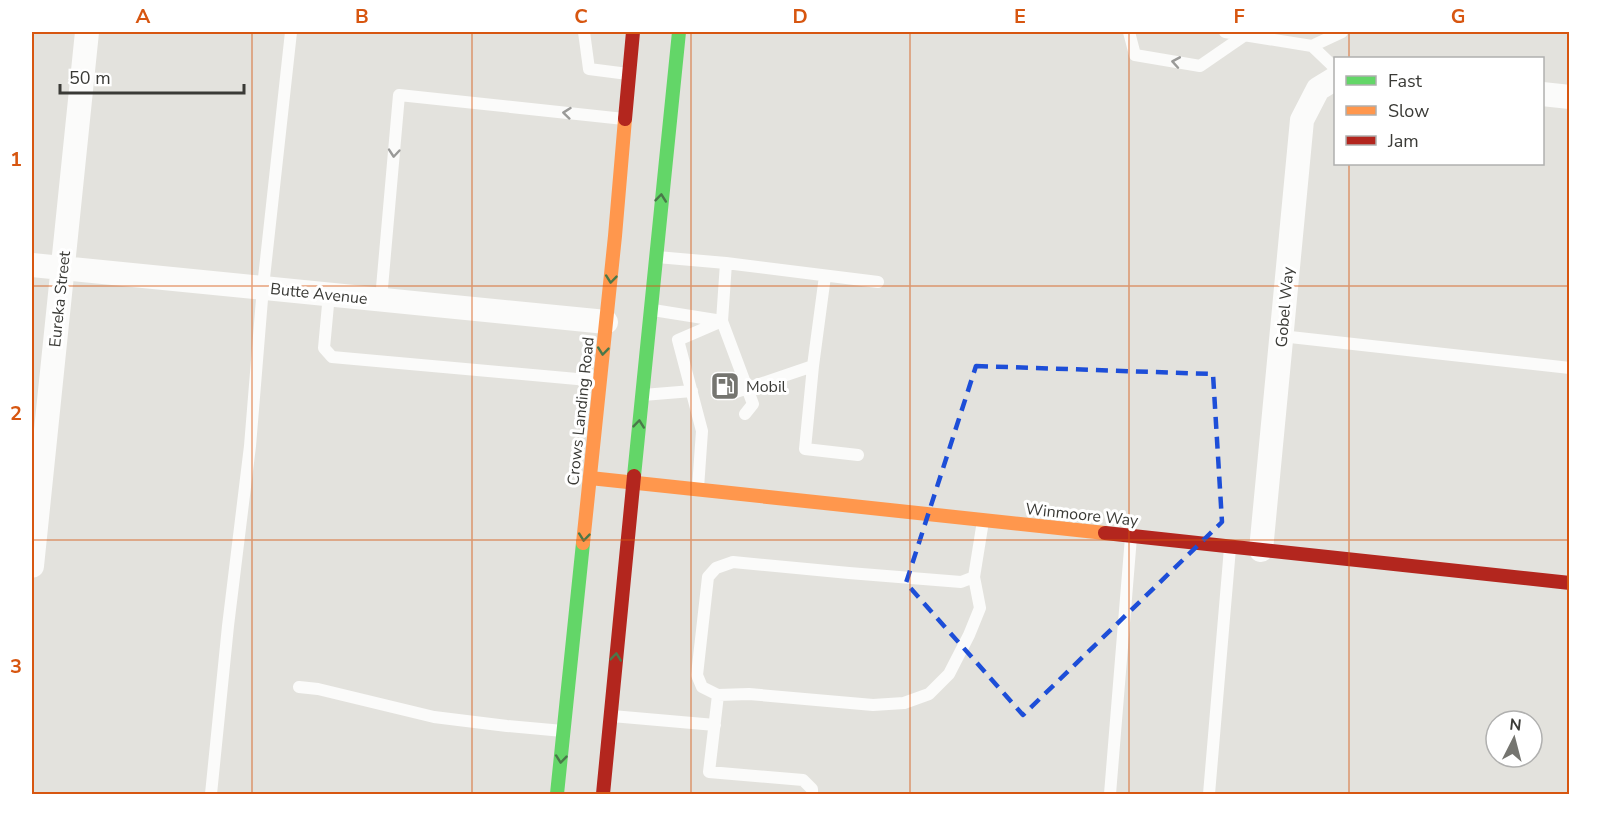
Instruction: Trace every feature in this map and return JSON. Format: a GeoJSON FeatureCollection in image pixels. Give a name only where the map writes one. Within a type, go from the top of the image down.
{"type":"FeatureCollection","features":[{"type":"Feature","properties":{"kind":"main road","name":"Crows Landing Road"},"geometry":{"type":"LineString","coordinates":[[557,795],[606,322],[633,32]]}},
{"type":"Feature","properties":{"kind":"main road"},"geometry":{"type":"LineString","coordinates":[[603,795],[679,32]]}},
{"type":"Feature","properties":{"kind":"main road"},"geometry":{"type":"LineString","coordinates":[[659,51],[675,67]]}},
{"type":"Feature","properties":{"kind":"main road","name":"Winmoore Way"},"geometry":{"type":"LineString","coordinates":[[590,478],[1569,583]]}},
{"type":"Feature","properties":{"kind":"street","name":"Eureka Street"},"geometry":{"type":"LineString","coordinates":[[32,566],[87,32]]}},
{"type":"Feature","properties":{"kind":"street","name":"Gobel Way"},"geometry":{"type":"LineString","coordinates":[[1261,550],[1302,120],[1318,89],[1334,79]]}},
{"type":"Feature","properties":{"kind":"street"},"geometry":{"type":"LineString","coordinates":[[1544,94],[1569,97]]}},
{"type":"Feature","properties":{"kind":"street","name":"Butte Avenue"},"geometry":{"type":"LineString","coordinates":[[32,265],[606,322]]}},
{"type":"Feature","properties":{"kind":"lane"},"geometry":{"type":"LineString","coordinates":[[211,795],[228,626],[250,446],[263,287],[291,32]]}},
{"type":"Feature","properties":{"kind":"lane"},"geometry":{"type":"LineString","coordinates":[[584,32],[589,69],[630,74]]}},
{"type":"Feature","properties":{"kind":"lane"},"geometry":{"type":"LineString","coordinates":[[1129,32],[1135,55],[1200,66],[1245,35]]}},
{"type":"Feature","properties":{"kind":"lane"},"geometry":{"type":"LineString","coordinates":[[1225,32],[1312,46],[1342,32]]}},
{"type":"Feature","properties":{"kind":"lane"},"geometry":{"type":"LineString","coordinates":[[1312,46],[1334,68]]}},
{"type":"Feature","properties":{"kind":"lane"},"geometry":{"type":"LineString","coordinates":[[381,299],[399,95],[626,119]]}},
{"type":"Feature","properties":{"kind":"lane"},"geometry":{"type":"LineString","coordinates":[[656,256],[878,282]]}},
{"type":"Feature","properties":{"kind":"lane"},"geometry":{"type":"LineString","coordinates":[[726,263],[722,321],[732,362],[742,390],[753,404],[745,414]]}},
{"type":"Feature","properties":{"kind":"lane"},"geometry":{"type":"LineString","coordinates":[[825,276],[805,449],[858,455]]}},
{"type":"Feature","properties":{"kind":"lane"},"geometry":{"type":"LineString","coordinates":[[329,294],[324,348],[332,357],[600,381]]}},
{"type":"Feature","properties":{"kind":"lane"},"geometry":{"type":"LineString","coordinates":[[650,309],[722,321]]}},
{"type":"Feature","properties":{"kind":"lane"},"geometry":{"type":"LineString","coordinates":[[698,490],[707,429],[700,404],[692,391],[691,375],[678,340],[722,321]]}},
{"type":"Feature","properties":{"kind":"lane"},"geometry":{"type":"LineString","coordinates":[[1281,336],[1569,368]]}},
{"type":"Feature","properties":{"kind":"lane"},"geometry":{"type":"LineString","coordinates":[[742,390],[813,366]]}},
{"type":"Feature","properties":{"kind":"lane"},"geometry":{"type":"LineString","coordinates":[[642,395],[692,391]]}},
{"type":"Feature","properties":{"kind":"lane"},"geometry":{"type":"LineString","coordinates":[[974,577],[962,582],[733,562],[716,568],[708,577],[697,675],[702,687],[718,696],[749,694],[873,705],[904,703],[929,694],[949,674],[980,608],[974,577],[983,520]]}},
{"type":"Feature","properties":{"kind":"lane"},"geometry":{"type":"LineString","coordinates":[[1110,795],[1131,536]]}},
{"type":"Feature","properties":{"kind":"lane"},"geometry":{"type":"LineString","coordinates":[[1209,795],[1230,546]]}},
{"type":"Feature","properties":{"kind":"lane"},"geometry":{"type":"LineString","coordinates":[[299,687],[318,689],[434,717],[564,731]]}},
{"type":"Feature","properties":{"kind":"lane"},"geometry":{"type":"LineString","coordinates":[[718,696],[709,772],[802,780],[812,789],[812,795]]}},
{"type":"Feature","properties":{"kind":"lane"},"geometry":{"type":"LineString","coordinates":[[610,716],[715,725]]}},
{"type":"Feature","properties":{"kind":"highlighted area"},"geometry":{"type":"Polygon","coordinates":[[[976,366],[1213,374],[1222,522],[1023,715],[906,583],[976,366]]]}},
{"type":"Feature","properties":{"kind":"traffic: fast"},"geometry":{"type":"LineString","coordinates":[[634,476],[679,32]]}},
{"type":"Feature","properties":{"kind":"traffic: fast"},"geometry":{"type":"LineString","coordinates":[[557,794],[583,543]]}},
{"type":"Feature","properties":{"kind":"traffic: slow"},"geometry":{"type":"LineString","coordinates":[[583,543],[625,119]]}},
{"type":"Feature","properties":{"kind":"traffic: slow"},"geometry":{"type":"LineString","coordinates":[[590,478],[1105,533]]}},
{"type":"Feature","properties":{"kind":"traffic: jam"},"geometry":{"type":"LineString","coordinates":[[625,119],[633,32]]}},
{"type":"Feature","properties":{"kind":"traffic: jam"},"geometry":{"type":"LineString","coordinates":[[603,794],[634,476]]}},
{"type":"Feature","properties":{"kind":"traffic: jam"},"geometry":{"type":"LineString","coordinates":[[1105,533],[1570,583]]}},
{"type":"Feature","properties":{"kind":"place","name":"Mobil"},"geometry":{"type":"Point","coordinates":[725,386]}}]}
